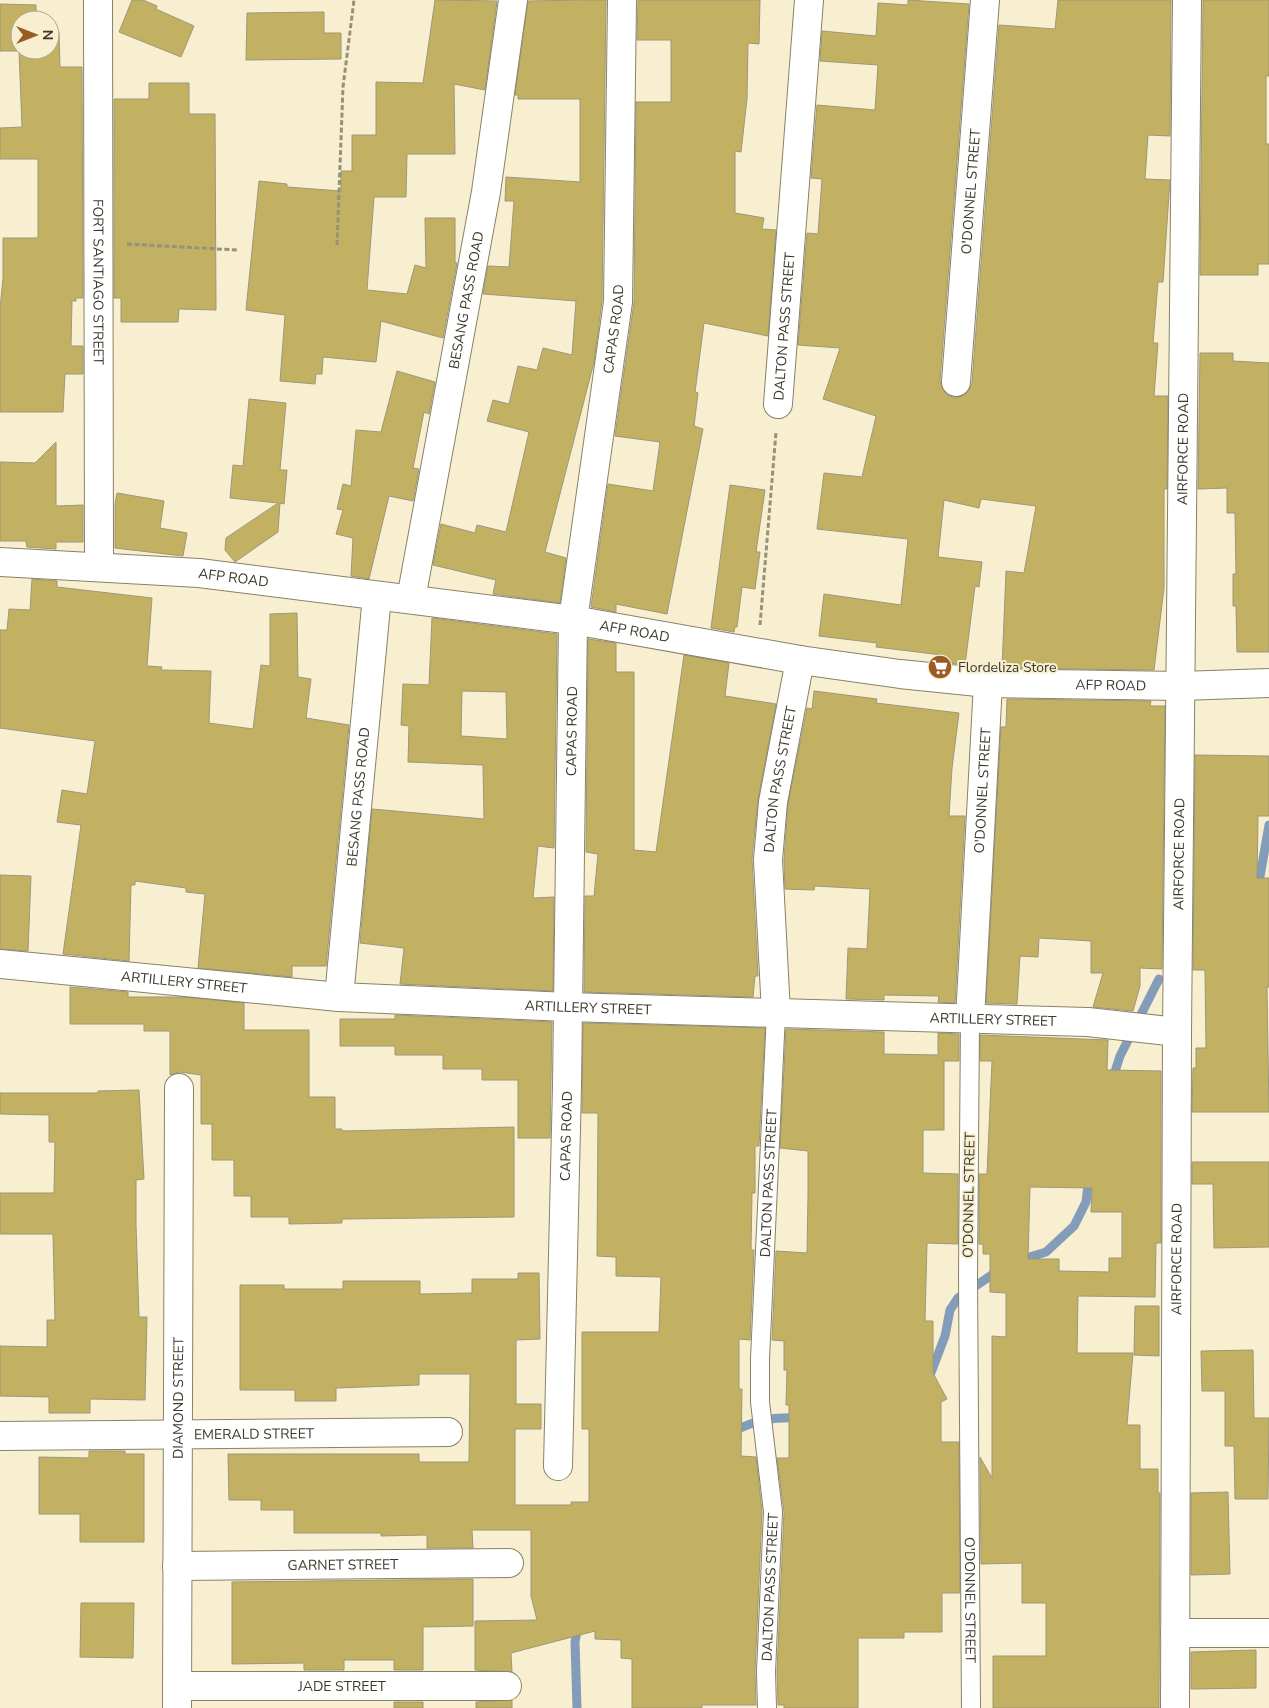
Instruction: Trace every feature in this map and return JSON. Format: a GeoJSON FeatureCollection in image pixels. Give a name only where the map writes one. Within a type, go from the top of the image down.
{"type":"FeatureCollection","features":[{"type":"Feature","properties":{"kind":"street","name":"FORT SANTIAGO STREET"},"geometry":{"type":"LineString","coordinates":[[98,0],[99,566]]}},
{"type":"Feature","properties":{"kind":"street","name":"BESANG PASS ROAD"},"geometry":{"type":"LineString","coordinates":[[411,600],[486,192],[514,0]]}},
{"type":"Feature","properties":{"kind":"street","name":"CAPAS ROAD"},"geometry":{"type":"LineString","coordinates":[[558,1466],[568,1007],[573,620],[618,302],[622,0]]}},
{"type":"Feature","properties":{"kind":"street","name":"DALTON PASS STREET"},"geometry":{"type":"LineString","coordinates":[[778,404],[809,0]]}},
{"type":"Feature","properties":{"kind":"street","name":"O'DONNEL STREET"},"geometry":{"type":"LineString","coordinates":[[956,382],[986,0]]}},
{"type":"Feature","properties":{"kind":"street","name":"AIRFORCE ROAD"},"geometry":{"type":"LineString","coordinates":[[1175,1708],[1164,1031],[1181,686],[1187,0]]}},
{"type":"Feature","properties":{"kind":"street","name":"AFP ROAD"},"geometry":{"type":"LineString","coordinates":[[0,562],[199,573],[573,620],[800,660],[900,674],[988,683],[1181,686],[1269,683]]}},
{"type":"Feature","properties":{"kind":"street","name":"BESANG PASS ROAD"},"geometry":{"type":"LineString","coordinates":[[339,998],[377,596]]}},
{"type":"Feature","properties":{"kind":"street","name":"DALTON PASS STREET"},"geometry":{"type":"LineString","coordinates":[[776,1013],[768,860],[773,802],[800,660]]}},
{"type":"Feature","properties":{"kind":"street","name":"O'DONNEL STREET"},"geometry":{"type":"LineString","coordinates":[[970,1018],[988,683]]}},
{"type":"Feature","properties":{"kind":"street","name":"ARTILLERY STREET"},"geometry":{"type":"LineString","coordinates":[[0,964],[339,998],[568,1007],[1088,1022],[1164,1031]]}},
{"type":"Feature","properties":{"kind":"street","name":"DIAMOND STREET"},"geometry":{"type":"LineString","coordinates":[[177,1697],[179,1088]]}},
{"type":"Feature","properties":{"kind":"street","name":"EMERALD STREET"},"geometry":{"type":"LineString","coordinates":[[0,1436],[448,1432]]}},
{"type":"Feature","properties":{"kind":"street","name":"GARNET STREET"},"geometry":{"type":"LineString","coordinates":[[177,1566],[509,1563]]}},
{"type":"Feature","properties":{"kind":"street"},"geometry":{"type":"LineString","coordinates":[[1175,1633],[1269,1633]]}},
{"type":"Feature","properties":{"kind":"street","name":"JADE STREET"},"geometry":{"type":"LineString","coordinates":[[177,1697],[507,1686]]}},
{"type":"Feature","properties":{"kind":"lane","name":"DALTON PASS STREET"},"geometry":{"type":"LineString","coordinates":[[767,1708],[766,1672],[773,1512],[765,1428],[760,1402],[776,1013]]}},
{"type":"Feature","properties":{"kind":"lane","name":"O'DONNEL STREET"},"geometry":{"type":"LineString","coordinates":[[970,1018],[968,1276],[970,1314],[971,1708]]}},
{"type":"Feature","properties":{"kind":"path"},"geometry":{"type":"LineString","coordinates":[[337,245],[343,87],[354,0]]}},
{"type":"Feature","properties":{"kind":"path"},"geometry":{"type":"LineString","coordinates":[[99,243],[238,250]]}},
{"type":"Feature","properties":{"kind":"path","name":"DALTON PASS STREET"},"geometry":{"type":"LineString","coordinates":[[758,653],[772,501],[778,404]]}},
{"type":"Feature","properties":{"kind":"building"},"geometry":{"type":"Polygon","coordinates":[[[132,0],[143,0],[157,6],[156,9],[194,26],[181,57],[119,32],[132,0]]]}},
{"type":"Feature","properties":{"kind":"building"},"geometry":{"type":"Polygon","coordinates":[[[435,0],[497,1],[485,90],[454,84],[455,154],[407,154],[406,197],[374,197],[367,290],[407,294],[415,265],[426,268],[425,218],[455,218],[455,263],[457,263],[443,338],[381,321],[376,362],[323,357],[322,374],[316,374],[315,384],[280,381],[285,315],[246,310],[259,181],[287,184],[287,187],[341,191],[341,171],[352,171],[352,135],[376,135],[376,82],[423,83],[435,0]]]}},
{"type":"Feature","properties":{"kind":"building"},"geometry":{"type":"Polygon","coordinates":[[[606,0],[602,301],[594,362],[545,552],[566,558],[560,603],[493,594],[496,580],[433,565],[441,524],[475,533],[477,525],[506,532],[529,432],[487,421],[493,400],[509,404],[518,366],[537,370],[543,348],[572,355],[576,301],[483,294],[488,266],[509,267],[514,201],[505,201],[506,177],[580,182],[580,99],[518,99],[518,95],[515,95],[528,1],[606,0]]]}},
{"type":"Feature","properties":{"kind":"building"},"geometry":{"type":"Polygon","coordinates":[[[638,0],[760,0],[759,44],[748,43],[747,99],[741,152],[735,151],[735,213],[764,218],[762,229],[776,230],[768,336],[704,323],[695,392],[698,393],[694,426],[703,429],[667,614],[616,604],[616,612],[591,607],[608,484],[653,491],[660,442],[615,436],[634,302],[636,102],[671,102],[671,40],[637,40],[638,0]]]}},
{"type":"Feature","properties":{"kind":"building"},"geometry":{"type":"Polygon","coordinates":[[[908,0],[969,4],[940,381],[947,395],[955,398],[969,391],[972,383],[999,25],[1055,29],[1058,0],[1171,0],[1170,136],[1148,135],[1145,179],[1170,180],[1163,282],[1158,282],[1153,343],[1158,343],[1154,396],[1168,396],[1167,489],[1164,489],[1164,588],[1154,670],[1002,668],[1006,571],[1024,573],[1036,506],[981,499],[979,508],[944,500],[938,557],[982,562],[979,587],[975,586],[965,665],[941,662],[942,655],[876,647],[877,643],[819,636],[824,594],[901,605],[908,539],[817,529],[824,473],[862,477],[876,416],[823,399],[840,348],[798,345],[807,233],[818,234],[822,179],[811,178],[817,105],[875,110],[878,65],[820,61],[822,31],[876,36],[878,3],[908,5],[908,0]]]}},
{"type":"Feature","properties":{"kind":"building"},"geometry":{"type":"Polygon","coordinates":[[[1203,0],[1269,0],[1269,76],[1266,76],[1266,144],[1269,144],[1269,264],[1258,264],[1258,275],[1200,275],[1203,0]]]}},
{"type":"Feature","properties":{"kind":"building"},"geometry":{"type":"Polygon","coordinates":[[[0,4],[36,5],[36,10],[10,10],[10,51],[0,51],[0,4]]]}},
{"type":"Feature","properties":{"kind":"building"},"geometry":{"type":"Polygon","coordinates":[[[324,12],[324,33],[341,33],[341,59],[246,60],[247,13],[324,12]]]}},
{"type":"Feature","properties":{"kind":"building"},"geometry":{"type":"Polygon","coordinates":[[[19,60],[60,60],[60,67],[82,67],[83,298],[76,298],[76,301],[72,301],[71,346],[83,346],[83,374],[65,374],[63,412],[0,412],[0,308],[3,279],[3,238],[38,238],[38,159],[0,159],[0,128],[22,127],[19,60]]]}},
{"type":"Feature","properties":{"kind":"building"},"geometry":{"type":"Polygon","coordinates":[[[149,83],[189,83],[189,114],[215,114],[216,310],[179,309],[178,322],[121,322],[121,298],[114,298],[114,99],[149,99],[149,83]]]}},
{"type":"Feature","properties":{"kind":"building"},"geometry":{"type":"Polygon","coordinates":[[[1200,353],[1233,353],[1233,361],[1269,363],[1269,652],[1237,652],[1236,606],[1233,606],[1233,574],[1236,574],[1235,513],[1227,513],[1227,488],[1198,489],[1200,353]]]}},
{"type":"Feature","properties":{"kind":"building"},"geometry":{"type":"Polygon","coordinates":[[[397,371],[435,382],[429,414],[424,412],[413,468],[419,469],[413,501],[389,496],[369,579],[351,576],[353,538],[336,534],[343,510],[337,509],[343,484],[351,486],[356,430],[381,432],[397,371]]]}},
{"type":"Feature","properties":{"kind":"building"},"geometry":{"type":"Polygon","coordinates":[[[249,399],[286,403],[280,470],[287,470],[284,504],[280,503],[278,532],[235,562],[225,550],[226,538],[278,503],[230,498],[233,465],[243,466],[249,399]]]}},
{"type":"Feature","properties":{"kind":"building"},"geometry":{"type":"Polygon","coordinates":[[[56,442],[56,506],[83,505],[83,542],[56,542],[56,549],[27,547],[26,541],[0,541],[0,462],[35,463],[56,442]]]}},
{"type":"Feature","properties":{"kind":"building"},"geometry":{"type":"Polygon","coordinates":[[[730,485],[765,490],[756,552],[760,552],[755,589],[742,587],[737,627],[735,627],[734,632],[711,628],[730,485]]]}},
{"type":"Feature","properties":{"kind":"building"},"geometry":{"type":"Polygon","coordinates":[[[117,493],[164,501],[160,528],[187,533],[183,556],[115,548],[115,504],[117,493]]]}},
{"type":"Feature","properties":{"kind":"building"},"geometry":{"type":"Polygon","coordinates":[[[32,579],[57,581],[57,587],[152,598],[147,666],[162,667],[161,670],[211,671],[209,723],[253,729],[261,665],[270,666],[270,614],[297,613],[298,677],[311,679],[306,718],[349,725],[326,966],[292,966],[292,977],[198,968],[205,894],[186,892],[186,888],[135,881],[135,885],[131,885],[129,961],[63,954],[81,825],[57,822],[62,790],[87,794],[95,741],[0,728],[0,630],[7,630],[9,609],[30,610],[32,579]]]}},
{"type":"Feature","properties":{"kind":"building"},"geometry":{"type":"Polygon","coordinates":[[[432,618],[557,634],[554,848],[538,846],[533,898],[554,897],[553,991],[400,984],[404,948],[360,943],[372,809],[484,819],[483,765],[408,762],[409,726],[401,725],[403,684],[429,685],[432,618]],[[462,691],[461,736],[507,739],[506,692],[462,691]]]}},
{"type":"Feature","properties":{"kind":"building"},"geometry":{"type":"Polygon","coordinates":[[[588,639],[616,643],[616,672],[634,672],[634,850],[656,852],[684,655],[729,663],[725,696],[776,704],[758,799],[752,859],[758,976],[755,976],[753,997],[584,992],[585,896],[594,896],[598,854],[586,852],[588,639]]]}},
{"type":"Feature","properties":{"kind":"building"},"geometry":{"type":"Polygon","coordinates":[[[814,691],[877,699],[876,703],[959,713],[952,768],[949,816],[965,816],[955,1003],[938,1002],[939,996],[884,995],[884,1000],[846,999],[848,948],[867,949],[870,889],[815,886],[814,890],[785,889],[784,860],[788,804],[807,708],[812,709],[814,691]]]}},
{"type":"Feature","properties":{"kind":"building"},"geometry":{"type":"Polygon","coordinates":[[[1007,699],[1151,701],[1150,706],[1165,706],[1162,969],[1140,968],[1140,986],[1133,1011],[1093,1007],[1103,973],[1091,973],[1091,941],[1039,938],[1038,957],[1020,956],[1017,1004],[986,1003],[1001,727],[1006,727],[1007,699]]]}},
{"type":"Feature","properties":{"kind":"building"},"geometry":{"type":"Polygon","coordinates":[[[1195,755],[1269,756],[1269,816],[1258,816],[1257,878],[1269,878],[1269,987],[1267,987],[1269,1112],[1192,1112],[1193,1068],[1196,1068],[1196,1048],[1206,1048],[1205,970],[1193,970],[1195,755]]]}},
{"type":"Feature","properties":{"kind":"building"},"geometry":{"type":"Polygon","coordinates":[[[0,875],[31,876],[28,951],[0,949],[0,875]]]}},
{"type":"Feature","properties":{"kind":"building"},"geometry":{"type":"Polygon","coordinates":[[[70,987],[128,992],[128,997],[183,997],[244,1003],[244,1030],[309,1030],[309,1097],[335,1097],[335,1129],[342,1129],[342,1131],[514,1127],[514,1217],[342,1219],[342,1223],[289,1224],[289,1217],[251,1217],[251,1196],[234,1196],[234,1160],[212,1160],[212,1124],[201,1124],[201,1075],[180,1072],[170,1075],[170,1031],[144,1031],[144,1024],[70,1024],[70,987]]]}},
{"type":"Feature","properties":{"kind":"building"},"geometry":{"type":"Polygon","coordinates":[[[395,1015],[552,1022],[550,1138],[518,1138],[518,1080],[482,1080],[482,1069],[443,1069],[443,1055],[395,1055],[395,1046],[340,1046],[340,1019],[395,1019],[395,1015]]]}},
{"type":"Feature","properties":{"kind":"building"},"geometry":{"type":"Polygon","coordinates":[[[583,1023],[765,1028],[759,1146],[755,1146],[755,1193],[752,1193],[751,1250],[754,1250],[750,1340],[739,1339],[739,1389],[742,1389],[741,1456],[756,1457],[762,1512],[755,1672],[756,1705],[702,1705],[702,1708],[632,1708],[632,1659],[621,1658],[621,1640],[595,1639],[595,1631],[511,1653],[512,1672],[475,1670],[475,1621],[537,1620],[531,1596],[531,1530],[472,1530],[473,1548],[427,1548],[427,1535],[381,1536],[381,1533],[294,1533],[294,1510],[261,1510],[261,1500],[229,1500],[228,1454],[419,1454],[419,1462],[469,1462],[470,1374],[419,1374],[419,1385],[336,1388],[336,1401],[295,1401],[295,1390],[240,1390],[240,1285],[284,1285],[284,1289],[343,1289],[343,1281],[420,1281],[420,1294],[472,1293],[472,1279],[518,1279],[518,1273],[539,1273],[540,1339],[516,1340],[516,1404],[541,1404],[541,1429],[515,1429],[515,1505],[571,1505],[571,1502],[589,1502],[589,1429],[582,1429],[582,1332],[659,1332],[661,1277],[616,1276],[616,1257],[597,1256],[598,1113],[582,1113],[583,1023]]]}},
{"type":"Feature","properties":{"kind":"building"},"geometry":{"type":"Polygon","coordinates":[[[786,1029],[884,1032],[884,1054],[938,1055],[938,1033],[959,1034],[959,1061],[944,1061],[944,1130],[923,1130],[923,1173],[958,1174],[958,1244],[927,1243],[925,1321],[933,1321],[933,1373],[947,1399],[941,1402],[941,1442],[959,1442],[960,1593],[942,1593],[942,1632],[904,1632],[904,1638],[858,1638],[858,1708],[784,1708],[784,1705],[778,1705],[777,1672],[784,1512],[777,1458],[789,1458],[789,1405],[786,1405],[787,1370],[784,1370],[784,1341],[772,1340],[776,1251],[807,1253],[808,1195],[808,1151],[780,1148],[786,1029]]]}},
{"type":"Feature","properties":{"kind":"building"},"geometry":{"type":"Polygon","coordinates":[[[980,1035],[1108,1040],[1107,1070],[1161,1071],[1161,1243],[1156,1243],[1155,1297],[1078,1296],[1077,1353],[1133,1353],[1127,1425],[1140,1425],[1140,1469],[1158,1469],[1158,1493],[1160,1493],[1159,1708],[993,1708],[993,1656],[1046,1656],[1046,1603],[1022,1603],[1022,1563],[981,1564],[980,1457],[992,1478],[992,1336],[1006,1337],[1006,1293],[990,1292],[990,1254],[983,1254],[983,1244],[979,1244],[979,1174],[987,1174],[992,1061],[980,1061],[980,1035]],[[1030,1187],[1028,1259],[1059,1259],[1059,1271],[1109,1272],[1109,1258],[1122,1258],[1122,1212],[1091,1212],[1092,1188],[1030,1187]]]}},
{"type":"Feature","properties":{"kind":"building"},"geometry":{"type":"Polygon","coordinates":[[[139,1090],[144,1179],[136,1180],[136,1225],[139,1317],[147,1317],[145,1400],[90,1399],[90,1413],[49,1413],[49,1397],[0,1396],[0,1346],[47,1347],[47,1320],[55,1320],[53,1234],[0,1234],[0,1193],[54,1193],[55,1142],[49,1142],[49,1115],[0,1114],[0,1093],[98,1093],[98,1091],[139,1090]]]}},
{"type":"Feature","properties":{"kind":"building"},"geometry":{"type":"Polygon","coordinates":[[[1192,1162],[1269,1162],[1269,1247],[1214,1248],[1213,1184],[1192,1184],[1192,1162]]]}},
{"type":"Feature","properties":{"kind":"building"},"geometry":{"type":"Polygon","coordinates":[[[1135,1306],[1159,1306],[1159,1356],[1134,1355],[1135,1306]]]}},
{"type":"Feature","properties":{"kind":"building"},"geometry":{"type":"Polygon","coordinates":[[[1253,1350],[1254,1418],[1269,1418],[1268,1499],[1235,1499],[1234,1446],[1225,1446],[1225,1391],[1202,1391],[1201,1351],[1253,1350]]]}},
{"type":"Feature","properties":{"kind":"building"},"geometry":{"type":"Polygon","coordinates":[[[89,1451],[125,1451],[125,1454],[144,1454],[144,1542],[80,1542],[80,1514],[39,1514],[39,1457],[89,1458],[89,1451]]]}},
{"type":"Feature","properties":{"kind":"building"},"geometry":{"type":"Polygon","coordinates":[[[1228,1492],[1230,1574],[1191,1575],[1191,1493],[1228,1492]]]}},
{"type":"Feature","properties":{"kind":"building"},"geometry":{"type":"Polygon","coordinates":[[[473,1579],[473,1626],[423,1627],[423,1670],[394,1670],[394,1660],[344,1660],[344,1670],[304,1670],[304,1663],[232,1664],[232,1582],[473,1579]]]}},
{"type":"Feature","properties":{"kind":"building"},"geometry":{"type":"Polygon","coordinates":[[[81,1603],[134,1603],[133,1658],[80,1657],[81,1603]]]}},
{"type":"Feature","properties":{"kind":"building"},"geometry":{"type":"Polygon","coordinates":[[[1256,1650],[1256,1688],[1191,1689],[1191,1652],[1256,1650]]]}},
{"type":"Feature","properties":{"kind":"building"},"geometry":{"type":"Polygon","coordinates":[[[512,1700],[512,1708],[476,1708],[476,1702],[512,1700]]]}},
{"type":"Feature","properties":{"kind":"building"},"geometry":{"type":"Polygon","coordinates":[[[394,1702],[423,1702],[423,1708],[394,1708],[394,1702]]]}},
{"type":"Feature","properties":{"kind":"waterway"},"geometry":{"type":"LineString","coordinates":[[1258,888],[1269,825]]}},
{"type":"Feature","properties":{"kind":"waterway"},"geometry":{"type":"LineString","coordinates":[[1112,1081],[1120,1056],[1159,979]]}},
{"type":"Feature","properties":{"kind":"waterway"},"geometry":{"type":"LineString","coordinates":[[1017,1261],[1046,1252],[1074,1226],[1086,1202],[1089,1176]]}},
{"type":"Feature","properties":{"kind":"waterway"},"geometry":{"type":"LineString","coordinates":[[929,1378],[945,1336],[950,1310],[958,1298],[999,1270]]}},
{"type":"Feature","properties":{"kind":"waterway"},"geometry":{"type":"LineString","coordinates":[[732,1432],[764,1420],[799,1418]]}},
{"type":"Feature","properties":{"kind":"waterway"},"geometry":{"type":"LineString","coordinates":[[577,1708],[575,1642],[578,1626]]}},
{"type":"Feature","properties":{"kind":"place","name":"Flordeliza Store"},"geometry":{"type":"Point","coordinates":[940,667]}}]}
